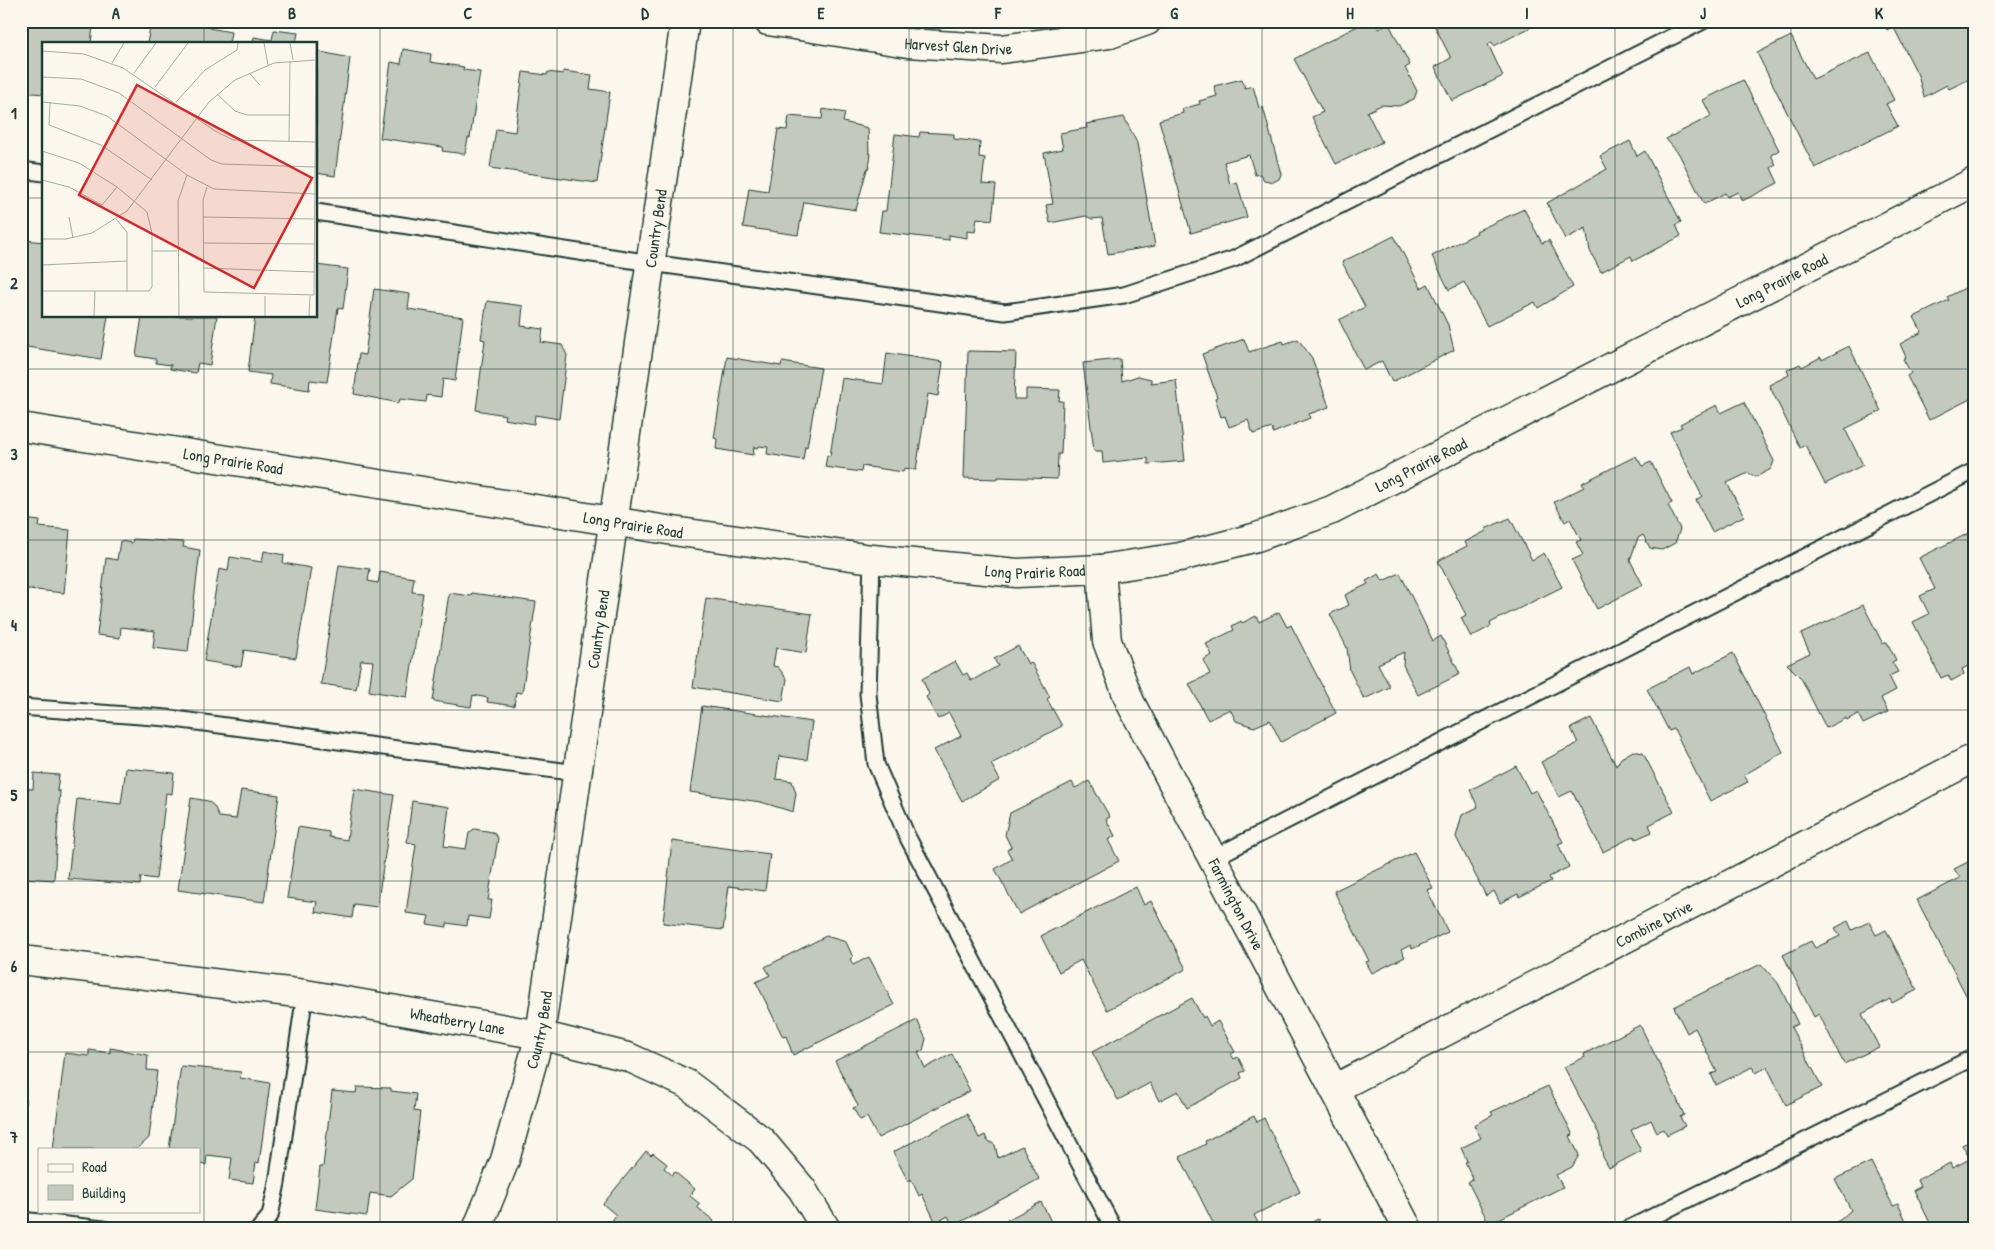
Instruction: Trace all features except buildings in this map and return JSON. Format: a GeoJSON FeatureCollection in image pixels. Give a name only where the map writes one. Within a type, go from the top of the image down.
{"type":"FeatureCollection","features":[{"type":"Feature","properties":{"kind":"street","name":"Country Bend"},"geometry":{"type":"LineString","coordinates":[[477,1229],[505,1160],[540,1035],[685,21]]}},
{"type":"Feature","properties":{"kind":"street","name":"Harvest Glen Drive"},"geometry":{"type":"LineString","coordinates":[[768,21],[908,43],[1002,49],[1110,34],[1147,21]]}},
{"type":"Feature","properties":{"kind":"street","name":"Long Prairie Road"},"geometry":{"type":"LineString","coordinates":[[21,427],[872,560],[1017,573],[1101,569],[1180,557],[1257,538],[1332,510],[1974,182]]}},
{"type":"Feature","properties":{"kind":"street","name":"Farmington Drive"},"geometry":{"type":"LineString","coordinates":[[1101,569],[1107,641],[1130,702],[1408,1229]]}},
{"type":"Feature","properties":{"kind":"street","name":"Combine Drive"},"geometry":{"type":"LineString","coordinates":[[1334,1088],[1974,758]]}},
{"type":"Feature","properties":{"kind":"street","name":"Wheatberry Lane"},"geometry":{"type":"LineString","coordinates":[[21,960],[306,994],[540,1035],[628,1057],[687,1084],[761,1140],[802,1189],[826,1229]]}},
{"type":"Feature","properties":{"kind":"lane"},"geometry":{"type":"LineString","coordinates":[[318,212],[650,263],[1005,312],[1124,295],[1234,258],[1703,21]]}},
{"type":"Feature","properties":{"kind":"lane"},"geometry":{"type":"LineString","coordinates":[[21,170],[42,172]]}},
{"type":"Feature","properties":{"kind":"lane"},"geometry":{"type":"LineString","coordinates":[[1213,858],[1974,471]]}},
{"type":"Feature","properties":{"kind":"lane"},"geometry":{"type":"LineString","coordinates":[[872,560],[868,694],[876,764],[908,836],[1114,1229]]}},
{"type":"Feature","properties":{"kind":"lane"},"geometry":{"type":"LineString","coordinates":[[21,707],[166,718],[577,773]]}},
{"type":"Feature","properties":{"kind":"lane"},"geometry":{"type":"LineString","coordinates":[[259,1229],[270,1216],[277,1183],[306,994]]}},
{"type":"Feature","properties":{"kind":"lane"},"geometry":{"type":"LineString","coordinates":[[1628,1229],[1974,1057]]}},
{"type":"Feature","properties":{"kind":"lane"},"geometry":{"type":"LineString","coordinates":[[21,1220],[104,1229]]}}]}
